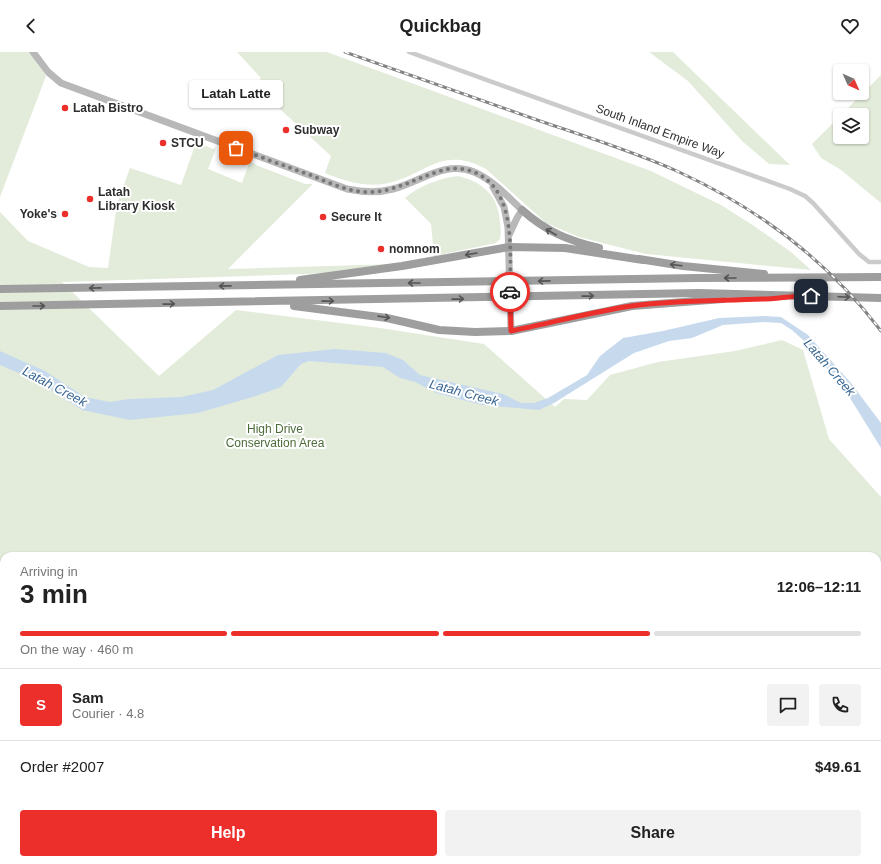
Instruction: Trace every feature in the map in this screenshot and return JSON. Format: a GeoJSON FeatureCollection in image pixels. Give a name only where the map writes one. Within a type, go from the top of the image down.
{"type":"FeatureCollection","features":[{"type":"Feature","properties":{"kind":"highway"},"geometry":{"type":"LineString","coordinates":[[522,210],[544,227],[563,238],[643,260]]}},
{"type":"Feature","properties":{"kind":"highway"},"geometry":{"type":"LineString","coordinates":[[264,286],[402,266],[509,248],[565,248],[643,260],[799,277]]}},
{"type":"Feature","properties":{"kind":"highway"},"geometry":{"type":"LineString","coordinates":[[0,289],[881,277]]}},
{"type":"Feature","properties":{"kind":"highway"},"geometry":{"type":"LineString","coordinates":[[0,306],[261,303],[699,293],[881,298]]}},
{"type":"Feature","properties":{"kind":"highway"},"geometry":{"type":"LineString","coordinates":[[261,303],[388,318],[439,330],[475,332],[511,331],[603,311],[650,304],[700,300],[763,300],[797,295]]}},
{"type":"Feature","properties":{"kind":"main road"},"geometry":{"type":"LineString","coordinates":[[33,52],[48,72],[61,83],[347,189],[363,192],[391,190],[440,171],[453,168],[474,172],[491,183],[522,210],[509,235]]}},
{"type":"Feature","properties":{"kind":"main road"},"geometry":{"type":"LineString","coordinates":[[491,183],[504,207],[509,235],[511,331]]}},
{"type":"Feature","properties":{"kind":"street","name":"South Inland Empire Way"},"geometry":{"type":"LineString","coordinates":[[409,52],[790,189],[805,196],[813,203],[859,254],[869,262],[881,262]]}},
{"type":"Feature","properties":{"kind":"green space"},"geometry":{"type":"Polygon","coordinates":[[[0,52],[30,52],[46,76],[0,197],[0,52]]]}},
{"type":"Feature","properties":{"kind":"green space"},"geometry":{"type":"Polygon","coordinates":[[[237,52],[327,52],[651,171],[721,205],[791,252],[811,270],[646,254],[579,237],[546,223],[486,169],[470,162],[456,160],[444,161],[433,164],[398,180],[376,185],[346,181],[332,176],[325,173],[331,156],[257,88],[261,78],[237,52]]]}},
{"type":"Feature","properties":{"kind":"green space"},"geometry":{"type":"Polygon","coordinates":[[[649,52],[673,52],[790,165],[769,164],[742,141],[688,81],[649,52]]]}},
{"type":"Feature","properties":{"kind":"green space"},"geometry":{"type":"Polygon","coordinates":[[[881,75],[881,203],[841,170],[821,158],[812,144],[833,123],[833,144],[869,144],[869,108],[848,108],[856,100],[869,100],[869,87],[881,75]]]}},
{"type":"Feature","properties":{"kind":"green space","name":"High Drive Conservation Area"},"geometry":{"type":"Polygon","coordinates":[[[197,140],[199,143],[213,149],[216,148],[208,169],[242,183],[250,161],[256,165],[305,184],[313,184],[228,269],[394,264],[344,272],[62,282],[159,376],[236,310],[380,328],[484,344],[555,407],[564,399],[587,400],[610,375],[658,362],[735,351],[782,340],[803,350],[829,439],[881,497],[881,552],[0,552],[0,212],[28,241],[89,267],[108,268],[117,204],[130,168],[181,185],[197,140]]]}},
{"type":"Feature","properties":{"kind":"green space"},"geometry":{"type":"Polygon","coordinates":[[[458,176],[482,186],[493,198],[499,213],[501,229],[500,239],[496,243],[434,256],[431,224],[405,198],[416,190],[430,183],[458,176]]]}},
{"type":"Feature","properties":{"kind":"water","name":"Latah Creek"},"geometry":{"type":"Polygon","coordinates":[[[764,316],[781,317],[808,335],[851,383],[881,423],[881,448],[845,390],[803,340],[781,323],[764,322],[723,325],[692,338],[669,341],[634,353],[554,403],[539,410],[482,405],[436,393],[415,382],[400,378],[383,367],[309,361],[301,364],[281,387],[259,395],[198,413],[130,420],[82,410],[39,382],[0,365],[0,351],[45,371],[85,397],[110,402],[129,399],[181,397],[213,390],[278,355],[335,349],[386,353],[403,360],[420,375],[503,394],[521,403],[534,403],[548,398],[587,375],[600,356],[623,338],[663,331],[719,318],[764,316]]]}},
{"type":"Feature","properties":{"kind":"railway"},"geometry":{"type":"LineString","coordinates":[[345,52],[628,151],[679,172],[708,187],[764,220],[790,239],[838,282],[881,331]]}},
{"type":"Feature","properties":{"kind":"way so far"},"geometry":{"type":"LineString","coordinates":[[236,148],[347,189],[363,192],[391,190],[432,173],[446,169],[453,168],[467,170],[480,175],[491,183],[504,207],[506,214],[509,235],[510,292]]}},
{"type":"Feature","properties":{"kind":"place","name":"Latah Bistro"},"geometry":{"type":"Point","coordinates":[65,108]}},
{"type":"Feature","properties":{"kind":"place","name":"Subway"},"geometry":{"type":"Point","coordinates":[286,130]}},
{"type":"Feature","properties":{"kind":"place","name":"STCU"},"geometry":{"type":"Point","coordinates":[163,143]}},
{"type":"Feature","properties":{"kind":"place","name":"Latah Latte"},"geometry":{"type":"Point","coordinates":[236,148]}},
{"type":"Feature","properties":{"kind":"place","name":"Latah Library Kiosk"},"geometry":{"type":"Point","coordinates":[90,199]}},
{"type":"Feature","properties":{"kind":"place","name":"Yoke's"},"geometry":{"type":"Point","coordinates":[65,214]}},
{"type":"Feature","properties":{"kind":"place","name":"Secure It"},"geometry":{"type":"Point","coordinates":[323,217]}},
{"type":"Feature","properties":{"kind":"place","name":"nomnom"},"geometry":{"type":"Point","coordinates":[381,249]}},
{"type":"Feature","properties":{"kind":"route"},"geometry":{"type":"LineString","coordinates":[[510,292],[511,331],[632,306],[700,300],[763,300],[797,295],[811,296]]}}]}
